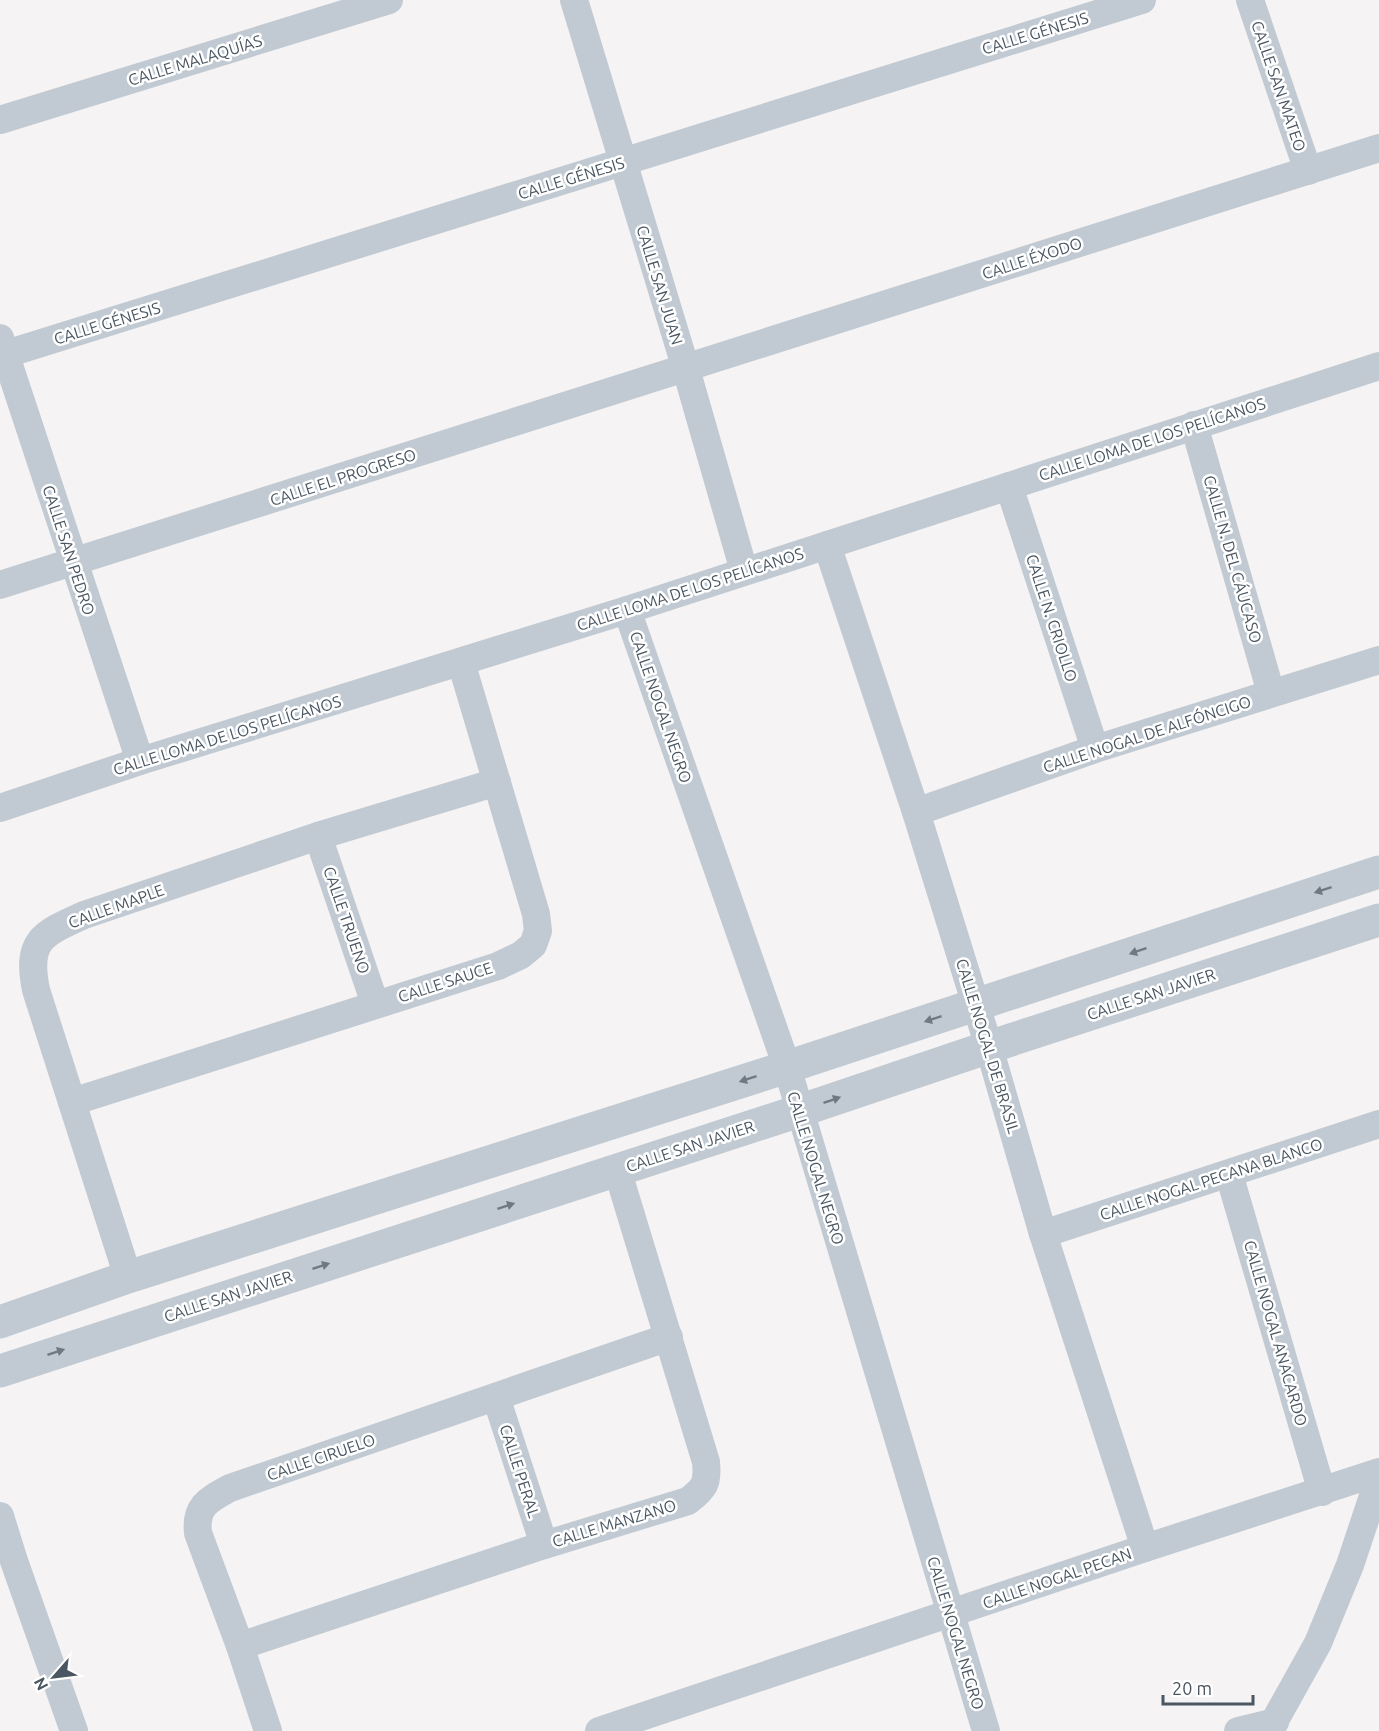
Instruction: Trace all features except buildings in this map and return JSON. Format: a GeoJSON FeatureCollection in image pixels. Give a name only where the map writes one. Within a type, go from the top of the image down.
{"type":"FeatureCollection","features":[{"type":"Feature","properties":{"kind":"street","name":"CALLE MALAQUÍAS"},"geometry":{"type":"LineString","coordinates":[[0,120],[389,0]]}},
{"type":"Feature","properties":{"kind":"street","name":"CALLE SAN JUAN"},"geometry":{"type":"LineString","coordinates":[[574,0],[686,369],[744,571]]}},
{"type":"Feature","properties":{"kind":"street","name":"CALLE GÉNESIS"},"geometry":{"type":"LineString","coordinates":[[2,350],[622,162],[1142,0]]}},
{"type":"Feature","properties":{"kind":"street","name":"CALLE SAN MATEO"},"geometry":{"type":"LineString","coordinates":[[1250,0],[1308,171]]}},
{"type":"Feature","properties":{"kind":"street","name":"CALLE ÉXODO"},"geometry":{"type":"LineString","coordinates":[[686,369],[1379,148]]}},
{"type":"Feature","properties":{"kind":"street","name":"CALLE SAN PEDRO"},"geometry":{"type":"LineString","coordinates":[[2,350],[140,760]]}},
{"type":"Feature","properties":{"kind":"street","name":"CALLE LOMA DE LOS PELÍCANOS"},"geometry":{"type":"LineString","coordinates":[[0,808],[140,760],[627,610],[1379,366]]}},
{"type":"Feature","properties":{"kind":"street","name":"CALLE EL PROGRESO"},"geometry":{"type":"LineString","coordinates":[[0,585],[686,369]]}},
{"type":"Feature","properties":{"kind":"street","name":"CALLE N. DEL CÁUCASO"},"geometry":{"type":"LineString","coordinates":[[1194,425],[1271,693]]}},
{"type":"Feature","properties":{"kind":"street","name":"CALLE N. CRIOLLO"},"geometry":{"type":"LineString","coordinates":[[1009,486],[1095,749]]}},
{"type":"Feature","properties":{"kind":"street","name":"CALLE NOGAL DE BRASIL"},"geometry":{"type":"LineString","coordinates":[[827,545],[916,812],[989,1047],[1043,1234],[1145,1548]]}},
{"type":"Feature","properties":{"kind":"street","name":"CALLE NOGAL NEGRO"},"geometry":{"type":"LineString","coordinates":[[627,610],[786,1067],[986,1731]]}},
{"type":"Feature","properties":{"kind":"street","name":"CALLE NOGAL DE ALFÓNCIGO"},"geometry":{"type":"LineString","coordinates":[[916,812],[1095,749],[1379,660]]}},
{"type":"Feature","properties":{"kind":"street","name":"CALLE SAUCE"},"geometry":{"type":"LineString","coordinates":[[72,1102],[498,966],[521,955],[533,945],[538,931],[536,914],[461,662]]}},
{"type":"Feature","properties":{"kind":"street","name":"CALLE MAPLE"},"geometry":{"type":"LineString","coordinates":[[128,1277],[36,990],[33,971],[34,952],[41,938],[55,928],[84,915],[318,836],[497,782]]}},
{"type":"Feature","properties":{"kind":"street","name":"CALLE TRUENO"},"geometry":{"type":"LineString","coordinates":[[318,836],[375,1004]]}},
{"type":"Feature","properties":{"kind":"street"},"geometry":{"type":"LineString","coordinates":[[0,1322],[128,1277],[786,1067],[1379,872]]}},
{"type":"Feature","properties":{"kind":"street","name":"CALLE SAN JAVIER"},"geometry":{"type":"LineString","coordinates":[[0,1371],[1379,920]]}},
{"type":"Feature","properties":{"kind":"street","name":"CALLE NOGAL PECANA BLANCO"},"geometry":{"type":"LineString","coordinates":[[1043,1234],[1379,1124]]}},
{"type":"Feature","properties":{"kind":"street","name":"CALLE MANZANO"},"geometry":{"type":"LineString","coordinates":[[240,1646],[543,1545],[688,1501],[700,1492],[708,1478],[706,1462],[617,1169]]}},
{"type":"Feature","properties":{"kind":"street","name":"CALLE NOGAL ANACARDO"},"geometry":{"type":"LineString","coordinates":[[1229,1174],[1322,1492]]}},
{"type":"Feature","properties":{"kind":"street","name":"CALLE CIRUELO"},"geometry":{"type":"LineString","coordinates":[[268,1731],[240,1646],[198,1533],[197,1520],[201,1508],[206,1503],[230,1488],[669,1337]]}},
{"type":"Feature","properties":{"kind":"street","name":"CALLE PERAL"},"geometry":{"type":"LineString","coordinates":[[496,1397],[543,1545]]}},
{"type":"Feature","properties":{"kind":"street","name":"CALLE NOGAL PECAN"},"geometry":{"type":"LineString","coordinates":[[598,1731],[1379,1472]]}},
{"type":"Feature","properties":{"kind":"street"},"geometry":{"type":"LineString","coordinates":[[1238,1731],[1272,1726],[1318,1643],[1350,1565],[1379,1478]]}},
{"type":"Feature","properties":{"kind":"street"},"geometry":{"type":"LineString","coordinates":[[0,1516],[7,1563],[74,1731]]}}]}
